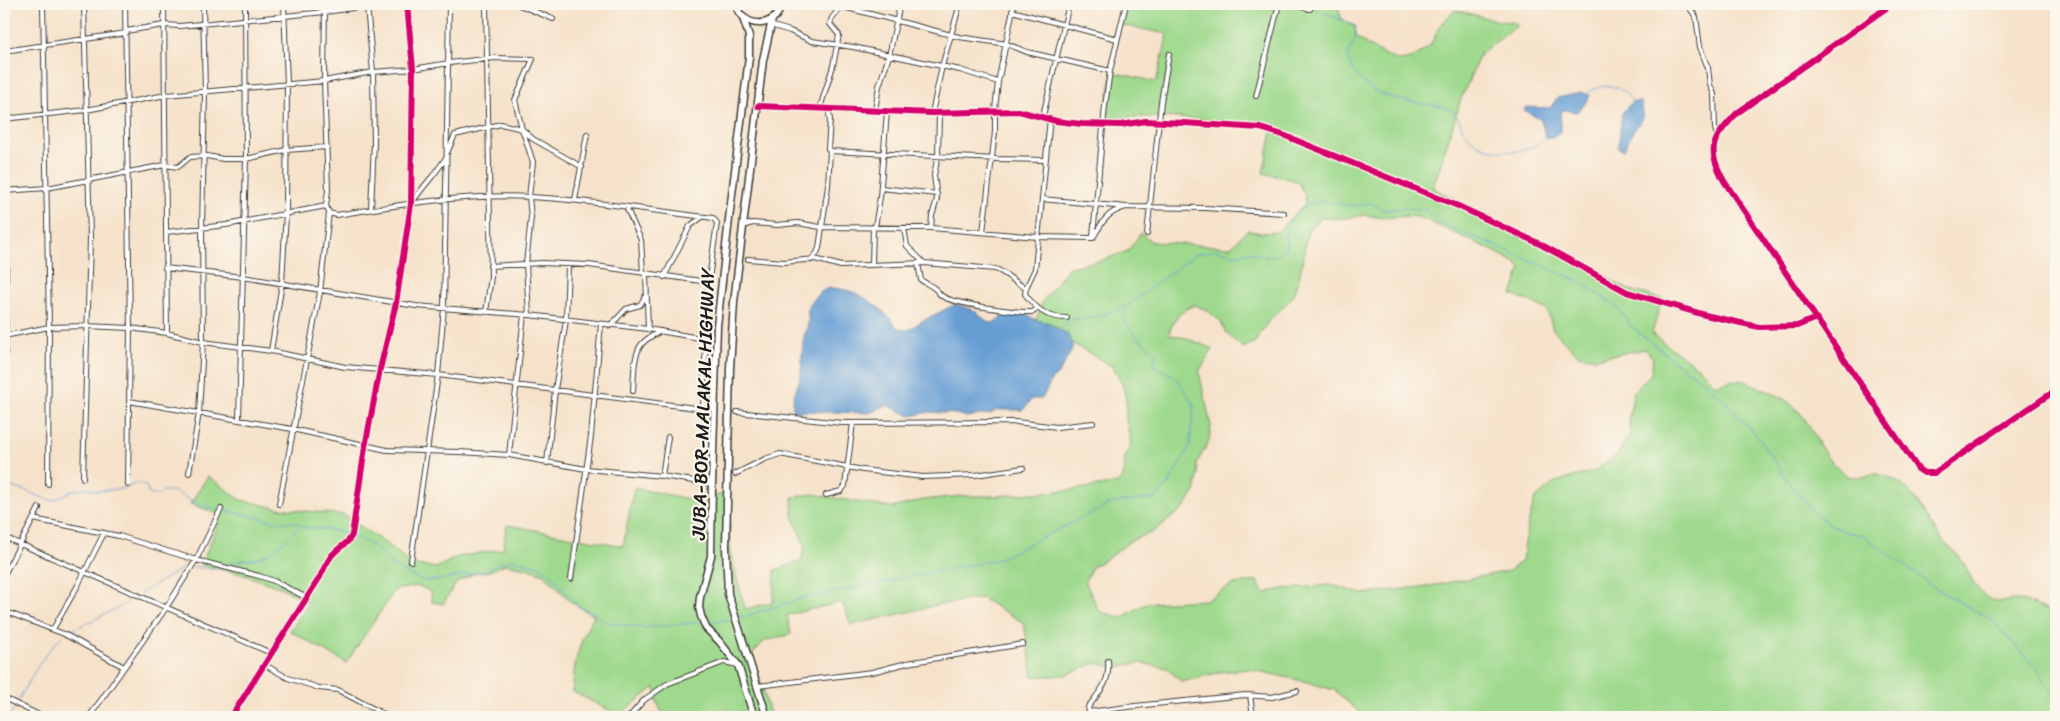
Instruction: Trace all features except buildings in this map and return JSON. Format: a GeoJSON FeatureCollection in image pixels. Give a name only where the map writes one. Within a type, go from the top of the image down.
{"type":"FeatureCollection","features":[{"type":"Feature","properties":{"kind":"highway","name":"JUBA-BOR-MALAKAL HIGHWAY"},"geometry":{"type":"LineString","coordinates":[[736,4],[743,18],[748,36],[749,57],[718,326],[712,484],[712,556],[700,597],[701,616],[706,628],[738,665],[754,717]]}},
{"type":"Feature","properties":{"kind":"highway","name":"JUBA-BOR-MALAKAL HIGHWAY"},"geometry":{"type":"LineString","coordinates":[[767,717],[732,607],[726,581],[726,556],[730,368],[734,302],[763,60],[771,22],[779,12],[781,4]]}},
{"type":"Feature","properties":{"kind":"highway"},"geometry":{"type":"LineString","coordinates":[[743,18],[757,24],[771,22]]}},
{"type":"Feature","properties":{"kind":"street"},"geometry":{"type":"LineString","coordinates":[[43,4],[49,327],[48,484]]}},
{"type":"Feature","properties":{"kind":"street"},"geometry":{"type":"LineString","coordinates":[[83,478],[90,239],[84,4]]}},
{"type":"Feature","properties":{"kind":"street"},"geometry":{"type":"LineString","coordinates":[[125,4],[130,328],[128,485]]}},
{"type":"Feature","properties":{"kind":"street"},"geometry":{"type":"LineString","coordinates":[[164,4],[167,333]]}},
{"type":"Feature","properties":{"kind":"street"},"geometry":{"type":"LineString","coordinates":[[189,473],[199,413],[203,342],[202,228],[206,92],[203,4]]}},
{"type":"Feature","properties":{"kind":"street"},"geometry":{"type":"LineString","coordinates":[[239,420],[246,159],[245,4]]}},
{"type":"Feature","properties":{"kind":"street"},"geometry":{"type":"LineString","coordinates":[[271,351],[282,283],[286,213],[287,84],[284,4]]}},
{"type":"Feature","properties":{"kind":"street"},"geometry":{"type":"LineString","coordinates":[[279,504],[292,428],[308,360],[320,292],[329,213],[326,206],[328,190],[324,81],[325,4]]}},
{"type":"Feature","properties":{"kind":"street"},"geometry":{"type":"LineString","coordinates":[[4,51],[85,40],[164,25],[204,24],[325,12],[380,4]]}},
{"type":"Feature","properties":{"kind":"street"},"geometry":{"type":"LineString","coordinates":[[231,717],[265,666],[334,552],[348,543],[352,535],[365,447],[380,369],[396,304],[411,204],[413,69],[407,4]]}},
{"type":"Feature","properties":{"kind":"street"},"geometry":{"type":"LineString","coordinates":[[411,561],[428,452],[444,308],[449,4]]}},
{"type":"Feature","properties":{"kind":"street"},"geometry":{"type":"LineString","coordinates":[[486,4],[488,58],[487,126],[490,197],[490,289],[486,312]]}},
{"type":"Feature","properties":{"kind":"street"},"geometry":{"type":"LineString","coordinates":[[517,4],[527,6],[553,19]]}},
{"type":"Feature","properties":{"kind":"street"},"geometry":{"type":"LineString","coordinates":[[832,4],[842,5],[896,22],[951,35],[1007,44],[1027,52],[1110,71]]}},
{"type":"Feature","properties":{"kind":"street"},"geometry":{"type":"LineString","coordinates":[[875,110],[879,86],[889,56],[900,4]]}},
{"type":"Feature","properties":{"kind":"street"},"geometry":{"type":"LineString","coordinates":[[932,113],[942,66],[960,4]]}},
{"type":"Feature","properties":{"kind":"street"},"geometry":{"type":"LineString","coordinates":[[983,232],[995,132],[998,82],[1014,4]]}},
{"type":"Feature","properties":{"kind":"street"},"geometry":{"type":"LineString","coordinates":[[1044,116],[1070,4]]}},
{"type":"Feature","properties":{"kind":"street"},"geometry":{"type":"LineString","coordinates":[[1093,238],[1110,71],[1126,4]]}},
{"type":"Feature","properties":{"kind":"street"},"geometry":{"type":"LineString","coordinates":[[1256,96],[1279,4]]}},
{"type":"Feature","properties":{"kind":"street"},"geometry":{"type":"LineString","coordinates":[[1292,4],[1310,9]]}},
{"type":"Feature","properties":{"kind":"street"},"geometry":{"type":"LineString","coordinates":[[1687,4],[1696,17],[1700,47],[1708,68],[1710,85],[1714,94],[1717,136]]}},
{"type":"Feature","properties":{"kind":"street"},"geometry":{"type":"LineString","coordinates":[[1892,4],[1737,113],[1717,136],[1713,145],[1715,164],[1724,181],[1918,469],[1924,473],[1934,473],[1946,466],[2056,390]]}},
{"type":"Feature","properties":{"kind":"street"},"geometry":{"type":"LineString","coordinates":[[820,108],[838,44],[839,35],[830,24],[832,18],[842,5]]}},
{"type":"Feature","properties":{"kind":"street"},"geometry":{"type":"LineString","coordinates":[[367,6],[373,72],[374,142],[371,209]]}},
{"type":"Feature","properties":{"kind":"street"},"geometry":{"type":"LineString","coordinates":[[1012,11],[1117,39]]}},
{"type":"Feature","properties":{"kind":"street"},"geometry":{"type":"LineString","coordinates":[[771,22],[812,41],[838,44],[942,66],[998,82]]}},
{"type":"Feature","properties":{"kind":"street"},"geometry":{"type":"LineString","coordinates":[[1147,234],[1148,208],[1169,54]]}},
{"type":"Feature","properties":{"kind":"street"},"geometry":{"type":"LineString","coordinates":[[5,119],[127,104],[166,95],[324,81],[373,72],[413,69],[488,58],[533,59],[514,100],[533,162],[529,196],[531,217],[526,264],[527,315],[516,385],[509,455]]}},
{"type":"Feature","properties":{"kind":"street"},"geometry":{"type":"LineString","coordinates":[[4,59],[4,447]]}},
{"type":"Feature","properties":{"kind":"street"},"geometry":{"type":"LineString","coordinates":[[758,106],[932,113],[995,110],[1019,111],[1044,116],[1056,121],[1082,124],[1121,125],[1146,121],[1260,128],[1283,135],[1458,206],[1540,244],[1627,292],[1705,315],[1759,327],[1797,326],[1816,318]]}},
{"type":"Feature","properties":{"kind":"street"},"geometry":{"type":"LineString","coordinates":[[812,260],[817,253],[828,186],[830,119],[828,109]]}},
{"type":"Feature","properties":{"kind":"street"},"geometry":{"type":"LineString","coordinates":[[872,264],[874,227],[881,188],[887,112]]}},
{"type":"Feature","properties":{"kind":"street"},"geometry":{"type":"LineString","coordinates":[[931,228],[937,194],[934,175],[938,156],[940,113]]}},
{"type":"Feature","properties":{"kind":"street"},"geometry":{"type":"LineString","coordinates":[[1050,118],[1035,269],[1026,288],[1026,296],[1052,318],[1067,318]]}},
{"type":"Feature","properties":{"kind":"street"},"geometry":{"type":"LineString","coordinates":[[411,204],[437,173],[446,158],[455,135],[487,126],[501,124],[522,129],[534,139],[582,167]]}},
{"type":"Feature","properties":{"kind":"street"},"geometry":{"type":"LineString","coordinates":[[576,200],[587,134]]}},
{"type":"Feature","properties":{"kind":"street"},"geometry":{"type":"LineString","coordinates":[[5,191],[47,188],[128,174],[166,165],[178,167],[190,157],[246,159],[286,150],[327,147]]}},
{"type":"Feature","properties":{"kind":"street"},"geometry":{"type":"LineString","coordinates":[[830,151],[1045,160]]}},
{"type":"Feature","properties":{"kind":"street"},"geometry":{"type":"LineString","coordinates":[[881,188],[937,194]]}},
{"type":"Feature","properties":{"kind":"street"},"geometry":{"type":"LineString","coordinates":[[329,213],[337,215],[411,204],[490,197],[529,196],[576,200],[713,218],[717,223],[708,282],[703,409]]}},
{"type":"Feature","properties":{"kind":"street"},"geometry":{"type":"LineString","coordinates":[[1042,199],[1126,207],[1204,208],[1284,213]]}},
{"type":"Feature","properties":{"kind":"street"},"geometry":{"type":"LineString","coordinates":[[166,232],[226,225],[244,220],[326,206]]}},
{"type":"Feature","properties":{"kind":"street"},"geometry":{"type":"LineString","coordinates":[[626,207],[641,240],[647,293],[648,329]]}},
{"type":"Feature","properties":{"kind":"street"},"geometry":{"type":"LineString","coordinates":[[1093,238],[1102,223],[1113,211],[1126,207]]}},
{"type":"Feature","properties":{"kind":"street"},"geometry":{"type":"LineString","coordinates":[[664,277],[690,226],[702,217]]}},
{"type":"Feature","properties":{"kind":"street"},"geometry":{"type":"LineString","coordinates":[[742,226],[753,223],[777,225],[798,223],[820,227],[931,228],[1038,238],[1093,238]]}},
{"type":"Feature","properties":{"kind":"street"},"geometry":{"type":"LineString","coordinates":[[904,228],[906,246],[924,263]]}},
{"type":"Feature","properties":{"kind":"street"},"geometry":{"type":"LineString","coordinates":[[748,258],[784,262],[812,260],[841,266],[924,263],[999,270],[1014,282],[1026,288]]}},
{"type":"Feature","properties":{"kind":"street"},"geometry":{"type":"LineString","coordinates":[[918,263],[920,280],[932,286],[941,296],[970,305],[983,305],[1020,312],[1033,312],[1038,308]]}},
{"type":"Feature","properties":{"kind":"street"},"geometry":{"type":"LineString","coordinates":[[490,266],[526,264],[589,266],[708,282]]}},
{"type":"Feature","properties":{"kind":"street"},"geometry":{"type":"LineString","coordinates":[[547,462],[555,390],[566,320],[568,265]]}},
{"type":"Feature","properties":{"kind":"street"},"geometry":{"type":"LineString","coordinates":[[165,268],[282,283],[320,292],[396,304],[527,315],[648,329],[706,339]]}},
{"type":"Feature","properties":{"kind":"street"},"geometry":{"type":"LineString","coordinates":[[610,326],[626,309],[640,305],[647,293]]}},
{"type":"Feature","properties":{"kind":"street"},"geometry":{"type":"LineString","coordinates":[[571,579],[596,394],[601,324]]}},
{"type":"Feature","properties":{"kind":"street"},"geometry":{"type":"LineString","coordinates":[[5,336],[49,327],[130,328],[167,333],[203,342],[271,351],[345,367],[438,375],[703,409],[714,408]]}},
{"type":"Feature","properties":{"kind":"street"},"geometry":{"type":"LineString","coordinates":[[633,391],[635,367],[641,345],[660,331]]}},
{"type":"Feature","properties":{"kind":"street"},"geometry":{"type":"LineString","coordinates":[[129,401],[292,428],[365,447],[387,450],[509,455],[586,469],[662,476],[712,484]]}},
{"type":"Feature","properties":{"kind":"street"},"geometry":{"type":"LineString","coordinates":[[737,412],[808,421],[853,423],[1016,422],[1057,427],[1093,423]]}},
{"type":"Feature","properties":{"kind":"street"},"geometry":{"type":"LineString","coordinates":[[826,495],[838,492],[844,488],[853,423]]}},
{"type":"Feature","properties":{"kind":"street"},"geometry":{"type":"LineString","coordinates":[[662,476],[668,437]]}},
{"type":"Feature","properties":{"kind":"street"},"geometry":{"type":"LineString","coordinates":[[734,474],[780,454],[885,473],[923,477],[975,475],[1023,468]]}},
{"type":"Feature","properties":{"kind":"street"},"geometry":{"type":"LineString","coordinates":[[4,575],[39,508]]}},
{"type":"Feature","properties":{"kind":"street"},"geometry":{"type":"LineString","coordinates":[[89,717],[166,608],[196,560],[221,509]]}},
{"type":"Feature","properties":{"kind":"street"},"geometry":{"type":"LineString","coordinates":[[33,519],[104,533],[274,581],[307,598]]}},
{"type":"Feature","properties":{"kind":"street"},"geometry":{"type":"LineString","coordinates":[[52,629],[77,588],[83,572],[104,533]]}},
{"type":"Feature","properties":{"kind":"street"},"geometry":{"type":"LineString","coordinates":[[4,537],[271,654]]}},
{"type":"Feature","properties":{"kind":"street"},"geometry":{"type":"LineString","coordinates":[[4,611],[52,629],[124,667]]}},
{"type":"Feature","properties":{"kind":"street"},"geometry":{"type":"LineString","coordinates":[[758,686],[872,672],[907,663],[1023,644]]}},
{"type":"Feature","properties":{"kind":"street"},"geometry":{"type":"LineString","coordinates":[[1108,661],[1109,673],[1104,686],[1088,706],[1090,715],[1134,706],[1250,695],[1272,697],[1297,691]]}},
{"type":"Feature","properties":{"kind":"street"},"geometry":{"type":"LineString","coordinates":[[630,717],[644,700],[667,684],[724,662],[738,665]]}},
{"type":"Feature","properties":{"kind":"street"},"geometry":{"type":"LineString","coordinates":[[265,666],[288,678],[319,688],[338,690],[389,717]]}},
{"type":"Feature","properties":{"kind":"street"},"geometry":{"type":"LineString","coordinates":[[1250,695],[1253,717]]}},
{"type":"Feature","properties":{"kind":"street"},"geometry":{"type":"LineString","coordinates":[[4,698],[44,717]]}},
{"type":"Feature","properties":{"kind":"green space"},"geometry":{"type":"Polygon","coordinates":[[[1125,4],[1337,4],[1342,20],[1355,27],[1357,38],[1377,51],[1399,61],[1411,59],[1430,46],[1440,25],[1455,10],[1518,25],[1480,54],[1461,99],[1433,188],[1627,289],[1662,299],[1652,334],[1700,369],[1716,385],[1740,380],[1777,395],[1796,408],[1827,457],[1847,476],[1862,477],[1877,474],[1889,477],[1908,490],[1942,540],[1961,559],[1984,596],[1997,602],[2014,600],[2031,603],[2056,617],[2056,717],[1365,717],[1334,690],[1249,669],[1220,672],[1182,682],[1167,668],[1140,663],[1114,667],[1095,663],[1066,675],[1033,677],[1024,623],[981,598],[938,605],[851,625],[842,602],[787,615],[791,634],[765,641],[752,654],[771,717],[735,717],[725,707],[716,717],[664,717],[657,702],[655,687],[619,715],[573,692],[574,672],[578,653],[584,634],[594,616],[570,601],[544,574],[506,564],[490,571],[475,573],[457,582],[443,604],[432,602],[431,592],[419,586],[395,590],[346,663],[290,631],[309,603],[282,588],[238,573],[201,565],[222,515],[190,504],[208,476],[241,500],[277,508],[344,515],[395,550],[410,564],[436,568],[457,557],[503,549],[507,525],[623,546],[634,488],[699,501],[729,492],[730,553],[745,609],[773,602],[775,570],[801,561],[805,546],[793,516],[792,497],[812,494],[892,508],[923,500],[960,496],[995,496],[1073,490],[1118,483],[1123,477],[1125,457],[1131,444],[1126,419],[1126,399],[1123,386],[1113,367],[1072,343],[1068,335],[1049,323],[1036,320],[1043,301],[1069,267],[1100,261],[1128,251],[1141,233],[1152,242],[1231,247],[1247,230],[1261,233],[1277,232],[1305,203],[1305,195],[1297,181],[1263,173],[1273,128],[1264,125],[1177,118],[1105,119],[1112,72],[1156,82],[1168,34],[1121,25],[1125,4]],[[1365,215],[1348,218],[1322,218],[1308,230],[1299,279],[1291,299],[1268,322],[1255,342],[1243,348],[1226,333],[1220,321],[1207,310],[1194,305],[1184,310],[1175,320],[1169,334],[1186,338],[1213,349],[1199,372],[1211,426],[1209,441],[1197,463],[1198,476],[1195,492],[1183,509],[1153,532],[1130,541],[1114,554],[1092,567],[1085,581],[1099,611],[1121,618],[1147,603],[1206,600],[1234,584],[1257,581],[1263,593],[1284,589],[1332,585],[1362,594],[1436,585],[1509,571],[1522,561],[1528,524],[1535,499],[1555,482],[1592,472],[1615,457],[1630,434],[1629,416],[1634,391],[1651,374],[1653,358],[1645,349],[1595,358],[1578,355],[1553,330],[1547,310],[1512,295],[1521,268],[1514,262],[1419,217],[1384,218],[1365,215]]]}},
{"type":"Feature","properties":{"kind":"water"},"geometry":{"type":"Polygon","coordinates":[[[1581,93],[1590,95],[1587,102],[1577,112],[1563,110],[1560,114],[1561,128],[1559,133],[1546,138],[1541,120],[1524,110],[1526,107],[1550,108],[1557,98],[1581,93]]]}},
{"type":"Feature","properties":{"kind":"water"},"geometry":{"type":"Polygon","coordinates":[[[1632,102],[1641,102],[1644,117],[1633,131],[1624,150],[1618,148],[1622,113],[1632,102]]]}},
{"type":"Feature","properties":{"kind":"water"},"geometry":{"type":"Polygon","coordinates":[[[828,288],[845,290],[861,296],[881,310],[898,328],[909,330],[920,322],[956,304],[975,311],[989,323],[995,322],[1004,315],[1026,314],[1036,320],[1049,323],[1068,335],[1072,343],[1072,350],[1059,373],[1052,379],[1042,399],[1032,399],[1023,410],[998,410],[990,414],[966,417],[956,414],[929,412],[911,416],[887,405],[870,413],[794,411],[793,399],[801,374],[803,343],[808,323],[807,309],[818,294],[828,288]]]}},
{"type":"Feature","properties":{"kind":"waterway"},"geometry":{"type":"LineString","coordinates":[[1310,4],[1317,10],[1356,26],[1354,42],[1347,57],[1353,69],[1368,87],[1399,99],[1447,108],[1455,114],[1463,130],[1477,144],[1497,151],[1508,152],[1530,148],[1547,137]]}},
{"type":"Feature","properties":{"kind":"waterway"},"geometry":{"type":"LineString","coordinates":[[1586,93],[1599,87],[1612,86],[1623,91],[1632,102]]}},
{"type":"Feature","properties":{"kind":"waterway"},"geometry":{"type":"LineString","coordinates":[[738,618],[804,598],[999,559],[1112,503],[1155,499],[1170,482],[1190,445],[1194,405],[1176,377],[1154,366],[1156,354],[1136,336],[1123,320],[1126,307],[1195,254],[1216,250],[1235,255],[1252,252],[1266,257],[1278,255],[1288,248],[1285,231],[1290,221],[1306,205],[1323,201],[1355,206],[1372,203],[1384,210],[1405,208],[1425,210],[1443,224],[1579,281],[1617,307],[1632,327],[1677,363],[1709,385],[1758,437],[1785,477],[1813,512],[1831,525],[1846,532],[1864,536],[1938,590],[1991,619],[2036,668],[2056,699]]}},
{"type":"Feature","properties":{"kind":"waterway"},"geometry":{"type":"LineString","coordinates":[[1060,328],[1072,319],[1093,318],[1125,307]]}},
{"type":"Feature","properties":{"kind":"waterway"},"geometry":{"type":"LineString","coordinates":[[4,485],[45,499],[54,500],[74,490],[86,488],[98,491],[127,488],[138,482],[147,487],[148,493],[152,495],[159,495],[163,491],[174,491],[195,503],[213,508],[279,522],[294,522],[307,528],[326,529],[352,535],[377,548],[391,565],[423,581],[440,580],[488,570],[499,563],[513,560],[538,566],[549,572],[578,606],[597,615],[605,622],[643,628],[701,622]]}},
{"type":"Feature","properties":{"kind":"waterway"},"geometry":{"type":"LineString","coordinates":[[226,565],[266,554],[278,546],[299,526]]}},
{"type":"Feature","properties":{"kind":"waterway"},"geometry":{"type":"LineString","coordinates":[[139,594],[183,568],[190,567]]}},
{"type":"Feature","properties":{"kind":"waterway"},"geometry":{"type":"LineString","coordinates":[[194,567],[212,569],[220,567]]}},
{"type":"Feature","properties":{"kind":"waterway"},"geometry":{"type":"LineString","coordinates":[[66,633],[122,606],[135,596]]}},
{"type":"Feature","properties":{"kind":"waterway"},"geometry":{"type":"LineString","coordinates":[[705,622],[734,619]]}},
{"type":"Feature","properties":{"kind":"waterway"},"geometry":{"type":"LineString","coordinates":[[9,717],[39,664],[63,635]]}},
{"type":"Feature","properties":{"kind":"cycle path"},"geometry":{"type":"LineString","coordinates":[[231,717],[320,577],[328,560],[352,535],[365,447],[380,369],[396,303],[411,204],[413,69],[407,4]]}},
{"type":"Feature","properties":{"kind":"cycle path"},"geometry":{"type":"LineString","coordinates":[[1892,4],[1737,113],[1722,130],[1714,144],[1715,160],[1718,169],[1724,181],[1918,469],[1924,473],[1934,473],[2056,390]]}},
{"type":"Feature","properties":{"kind":"cycle path"},"geometry":{"type":"LineString","coordinates":[[758,106],[932,113],[1019,111],[1056,121],[1082,124],[1121,125],[1146,121],[1260,128],[1283,135],[1458,206],[1540,244],[1627,292],[1705,315],[1759,327],[1797,326],[1816,318]]}}]}
